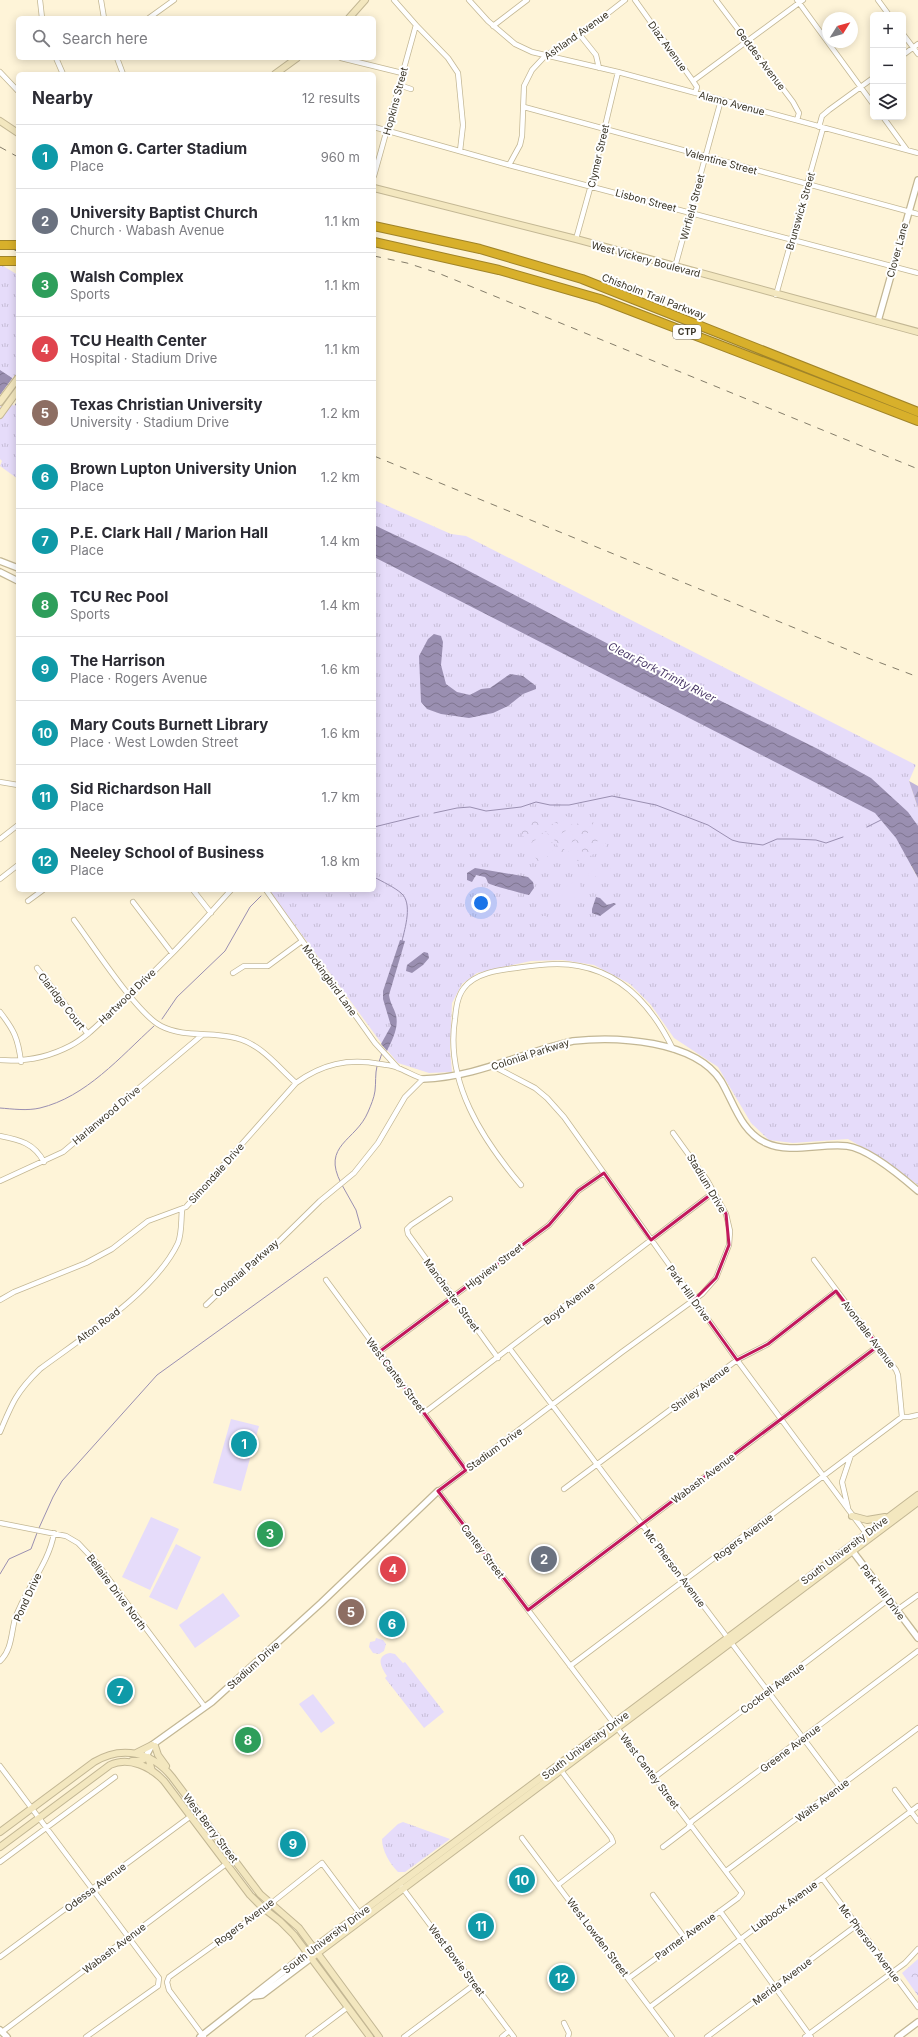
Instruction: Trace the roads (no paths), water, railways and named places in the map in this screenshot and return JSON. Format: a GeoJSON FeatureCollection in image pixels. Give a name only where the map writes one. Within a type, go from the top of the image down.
{"type":"FeatureCollection","features":[{"type":"Feature","properties":{"kind":"highway","name":"Chisholm Trail Parkway"},"geometry":{"type":"LineString","coordinates":[[376,226],[462,244],[551,269],[602,286],[918,412]]}},
{"type":"Feature","properties":{"kind":"highway","name":"CTP"},"geometry":{"type":"LineString","coordinates":[[376,242],[451,258],[529,278],[600,299],[918,421]]}},
{"type":"Feature","properties":{"kind":"highway"},"geometry":{"type":"LineString","coordinates":[[0,245],[16,245]]}},
{"type":"Feature","properties":{"kind":"highway"},"geometry":{"type":"LineString","coordinates":[[0,261],[16,261]]}},
{"type":"Feature","properties":{"kind":"main road"},"geometry":{"type":"LineString","coordinates":[[352,16],[365,0]]}},
{"type":"Feature","properties":{"kind":"main road"},"geometry":{"type":"LineString","coordinates":[[279,72],[294,60]]}},
{"type":"Feature","properties":{"kind":"main road"},"geometry":{"type":"LineString","coordinates":[[0,122],[16,132]]}},
{"type":"Feature","properties":{"kind":"main road","name":"West Vickery Boulevard"},"geometry":{"type":"LineString","coordinates":[[376,189],[576,239],[918,332]]}},
{"type":"Feature","properties":{"kind":"main road"},"geometry":{"type":"LineString","coordinates":[[0,402],[16,381]]}},
{"type":"Feature","properties":{"kind":"main road"},"geometry":{"type":"LineString","coordinates":[[0,415],[16,393]]}},
{"type":"Feature","properties":{"kind":"main road","name":"South University Drive"},"geometry":{"type":"LineString","coordinates":[[868,1536],[890,1515],[918,1495]]}},
{"type":"Feature","properties":{"kind":"main road","name":"South University Drive"},"geometry":{"type":"LineString","coordinates":[[309,1955],[851,1548],[918,1502]]}},
{"type":"Feature","properties":{"kind":"main road"},"geometry":{"type":"LineString","coordinates":[[851,1514],[867,1520],[890,1515]]}},
{"type":"Feature","properties":{"kind":"main road"},"geometry":{"type":"LineString","coordinates":[[135,1753],[154,1746],[158,1755],[178,1784]]}},
{"type":"Feature","properties":{"kind":"main road","name":"West Berry Street"},"geometry":{"type":"LineString","coordinates":[[0,1832],[100,1758],[118,1753],[135,1753],[148,1757],[161,1765],[178,1784],[256,1889],[293,1922],[379,2037]]}},
{"type":"Feature","properties":{"kind":"main road"},"geometry":{"type":"LineString","coordinates":[[0,1847],[106,1768],[117,1762],[140,1761],[148,1757],[152,1771]]}},
{"type":"Feature","properties":{"kind":"main road","name":"West Berry Street"},"geometry":{"type":"LineString","coordinates":[[128,1762],[152,1771],[164,1781],[250,1895],[264,1909],[287,1927],[370,2037]]}},
{"type":"Feature","properties":{"kind":"main road"},"geometry":{"type":"LineString","coordinates":[[206,1836],[212,1838],[225,1855],[232,1856]]}},
{"type":"Feature","properties":{"kind":"main road"},"geometry":{"type":"LineString","coordinates":[[226,1864],[234,1867],[249,1884],[256,1889]]}},
{"type":"Feature","properties":{"kind":"main road","name":"South University Drive"},"geometry":{"type":"LineString","coordinates":[[315,1951],[360,1914],[401,1886]]}},
{"type":"Feature","properties":{"kind":"main road"},"geometry":{"type":"LineString","coordinates":[[264,1909],[270,1908],[293,1922]]}},
{"type":"Feature","properties":{"kind":"main road"},"geometry":{"type":"LineString","coordinates":[[348,2007],[367,2021]]}},
{"type":"Feature","properties":{"kind":"street"},"geometry":{"type":"LineString","coordinates":[[40,0],[42,16]]}},
{"type":"Feature","properties":{"kind":"street"},"geometry":{"type":"LineString","coordinates":[[101,0],[104,16]]}},
{"type":"Feature","properties":{"kind":"street"},"geometry":{"type":"LineString","coordinates":[[152,16],[174,0]]}},
{"type":"Feature","properties":{"kind":"street"},"geometry":{"type":"LineString","coordinates":[[394,0],[448,58],[458,73],[463,125],[460,151]]}},
{"type":"Feature","properties":{"kind":"street","name":"Alamo Avenue"},"geometry":{"type":"LineString","coordinates":[[470,0],[476,10],[493,26],[515,44],[532,52],[618,72],[918,153]]}},
{"type":"Feature","properties":{"kind":"street"},"geometry":{"type":"LineString","coordinates":[[493,26],[527,0]]}},
{"type":"Feature","properties":{"kind":"street","name":"Ashland Avenue"},"geometry":{"type":"LineString","coordinates":[[509,165],[520,145],[524,125],[523,94],[527,79],[532,70],[546,55],[580,35],[626,0]]}},
{"type":"Feature","properties":{"kind":"street","name":"Diaz Avenue"},"geometry":{"type":"LineString","coordinates":[[635,0],[697,87],[695,93]]}},
{"type":"Feature","properties":{"kind":"street","name":"Geddes Avenue"},"geometry":{"type":"LineString","coordinates":[[716,0],[797,108],[798,120]]}},
{"type":"Feature","properties":{"kind":"street"},"geometry":{"type":"LineString","coordinates":[[878,0],[887,12]]}},
{"type":"Feature","properties":{"kind":"street"},"geometry":{"type":"LineString","coordinates":[[693,81],[800,1],[870,100]]}},
{"type":"Feature","properties":{"kind":"street","name":"Hopkins Street"},"geometry":{"type":"LineString","coordinates":[[376,169],[416,25]]}},
{"type":"Feature","properties":{"kind":"street"},"geometry":{"type":"LineString","coordinates":[[580,35],[596,55],[599,68]]}},
{"type":"Feature","properties":{"kind":"street"},"geometry":{"type":"LineString","coordinates":[[906,38],[918,54]]}},
{"type":"Feature","properties":{"kind":"street"},"geometry":{"type":"LineString","coordinates":[[906,54],[918,44]]}},
{"type":"Feature","properties":{"kind":"street"},"geometry":{"type":"LineString","coordinates":[[57,60],[62,72]]}},
{"type":"Feature","properties":{"kind":"street"},"geometry":{"type":"LineString","coordinates":[[118,60],[122,72]]}},
{"type":"Feature","properties":{"kind":"street"},"geometry":{"type":"LineString","coordinates":[[349,60],[402,73]]}},
{"type":"Feature","properties":{"kind":"street"},"geometry":{"type":"LineString","coordinates":[[0,72],[16,89]]}},
{"type":"Feature","properties":{"kind":"street","name":"Clymer Street"},"geometry":{"type":"LineString","coordinates":[[576,239],[591,185],[618,72]]}},
{"type":"Feature","properties":{"kind":"street","name":"Brunswick Street"},"geometry":{"type":"LineString","coordinates":[[776,294],[807,184],[821,127],[822,116],[870,80]]}},
{"type":"Feature","properties":{"kind":"street"},"geometry":{"type":"LineString","coordinates":[[399,86],[412,89]]}},
{"type":"Feature","properties":{"kind":"street","name":"Wirfield Street"},"geometry":{"type":"LineString","coordinates":[[675,267],[721,100]]}},
{"type":"Feature","properties":{"kind":"street","name":"Valentine Street"},"geometry":{"type":"LineString","coordinates":[[524,107],[918,214]]}},
{"type":"Feature","properties":{"kind":"street"},"geometry":{"type":"LineString","coordinates":[[885,120],[907,150]]}},
{"type":"Feature","properties":{"kind":"street","name":"Lisbon Street"},"geometry":{"type":"LineString","coordinates":[[376,127],[509,165],[591,185],[918,273]]}},
{"type":"Feature","properties":{"kind":"street","name":"Clover Lane"},"geometry":{"type":"LineString","coordinates":[[878,321],[918,180]]}},
{"type":"Feature","properties":{"kind":"street"},"geometry":{"type":"LineString","coordinates":[[0,560],[16,567]]}},
{"type":"Feature","properties":{"kind":"street"},"geometry":{"type":"LineString","coordinates":[[0,572],[16,580]]}},
{"type":"Feature","properties":{"kind":"street"},"geometry":{"type":"LineString","coordinates":[[0,782],[16,785]]}},
{"type":"Feature","properties":{"kind":"street"},"geometry":{"type":"LineString","coordinates":[[0,839],[16,827]]}},
{"type":"Feature","properties":{"kind":"street"},"geometry":{"type":"LineString","coordinates":[[0,879],[16,867]]}},
{"type":"Feature","properties":{"kind":"street"},"geometry":{"type":"LineString","coordinates":[[28,901],[40,892]]}},
{"type":"Feature","properties":{"kind":"street"},"geometry":{"type":"LineString","coordinates":[[195,892],[211,913]]}},
{"type":"Feature","properties":{"kind":"street","name":"Hartwood Drive"},"geometry":{"type":"LineString","coordinates":[[0,1060],[20,1062],[57,1052],[72,1046],[88,1034],[130,995],[211,913],[229,892]]}},
{"type":"Feature","properties":{"kind":"street","name":"Mockingbird Lane"},"geometry":{"type":"LineString","coordinates":[[267,892],[383,1052],[398,1068]]}},
{"type":"Feature","properties":{"kind":"street"},"geometry":{"type":"LineString","coordinates":[[133,902],[172,953]]}},
{"type":"Feature","properties":{"kind":"street"},"geometry":{"type":"LineString","coordinates":[[74,920],[130,995],[150,1019],[160,1026],[172,1030],[202,1035],[237,1038],[266,1053],[296,1083]]}},
{"type":"Feature","properties":{"kind":"street"},"geometry":{"type":"LineString","coordinates":[[233,973],[244,966],[268,966],[302,941]]}},
{"type":"Feature","properties":{"kind":"street"},"geometry":{"type":"LineString","coordinates":[[521,1185],[506,1168],[482,1131],[470,1110],[457,1076],[454,1056],[454,1024],[457,1003],[463,989],[470,982],[493,971],[529,966],[561,964],[580,966],[596,971],[618,982],[640,1000],[658,1020],[673,1049]]}},
{"type":"Feature","properties":{"kind":"street","name":"Claridge Court"},"geometry":{"type":"LineString","coordinates":[[37,968],[88,1034]]}},
{"type":"Feature","properties":{"kind":"street"},"geometry":{"type":"LineString","coordinates":[[0,1012],[14,1030],[18,1041],[20,1062]]}},
{"type":"Feature","properties":{"kind":"street","name":"Harlanwood Drive"},"geometry":{"type":"LineString","coordinates":[[0,1181],[63,1152],[202,1035]]}},
{"type":"Feature","properties":{"kind":"street","name":"Colonial Parkway"},"geometry":{"type":"LineString","coordinates":[[206,1305],[230,1280],[265,1255],[320,1201],[345,1182],[368,1158],[405,1097],[423,1079],[457,1076],[493,1066],[558,1044],[590,1039],[638,1042],[673,1049],[700,1060],[712,1070],[730,1098],[743,1123],[762,1142],[774,1147],[851,1147],[868,1155],[918,1191]]}},
{"type":"Feature","properties":{"kind":"street","name":"Simondale Drive"},"geometry":{"type":"LineString","coordinates":[[0,1300],[14,1292],[86,1263],[112,1249],[148,1221],[182,1210],[204,1188],[296,1083],[316,1070],[335,1064],[353,1061],[375,1063],[398,1068],[423,1079]]}},
{"type":"Feature","properties":{"kind":"street","name":"Park Hill Drive"},"geometry":{"type":"LineString","coordinates":[[493,1066],[526,1082],[547,1098],[564,1117],[737,1360],[868,1536]]}},
{"type":"Feature","properties":{"kind":"street","name":"Stadium Drive"},"geometry":{"type":"LineString","coordinates":[[154,1746],[159,1740],[205,1707],[321,1603],[438,1491],[709,1288],[716,1278],[729,1245],[728,1221],[714,1192],[674,1133]]}},
{"type":"Feature","properties":{"kind":"street"},"geometry":{"type":"LineString","coordinates":[[0,1136],[23,1140],[33,1146],[40,1153],[44,1162]]}},
{"type":"Feature","properties":{"kind":"street","name":"Higview Street"},"geometry":{"type":"LineString","coordinates":[[379,1352],[549,1225],[578,1191],[604,1173]]}},
{"type":"Feature","properties":{"kind":"street","name":"Boyd Avenue"},"geometry":{"type":"LineString","coordinates":[[424,1413],[714,1192]]}},
{"type":"Feature","properties":{"kind":"street","name":"Manchester Street"},"geometry":{"type":"LineString","coordinates":[[450,1199],[411,1225],[407,1231],[498,1358]]}},
{"type":"Feature","properties":{"kind":"street","name":"Alton Road"},"geometry":{"type":"LineString","coordinates":[[0,1432],[1,1424],[15,1396],[29,1380],[40,1369],[135,1297],[158,1272],[178,1241],[182,1210]]}},
{"type":"Feature","properties":{"kind":"street","name":"Avondale Avenue"},"geometry":{"type":"LineString","coordinates":[[814,1260],[898,1375],[902,1417]]}},
{"type":"Feature","properties":{"kind":"street","name":"West Cantey Street"},"geometry":{"type":"LineString","coordinates":[[326,1280],[466,1470]]}},
{"type":"Feature","properties":{"kind":"street","name":"Shirley Avenue"},"geometry":{"type":"LineString","coordinates":[[564,1488],[737,1360],[768,1344],[836,1291]]}},
{"type":"Feature","properties":{"kind":"street","name":"Wabash Avenue"},"geometry":{"type":"LineString","coordinates":[[528,1610],[878,1346]]}},
{"type":"Feature","properties":{"kind":"street","name":"Mc Pherson Avenue"},"geometry":{"type":"LineString","coordinates":[[510,1348],[840,1787]]}},
{"type":"Feature","properties":{"kind":"street","name":"Rogers Avenue"},"geometry":{"type":"LineString","coordinates":[[570,1666],[823,1477],[852,1453],[902,1417],[909,1417],[918,1414]]}},
{"type":"Feature","properties":{"kind":"street"},"geometry":{"type":"LineString","coordinates":[[851,1514],[844,1497],[842,1482],[852,1453]]}},
{"type":"Feature","properties":{"kind":"street","name":"Cantey Street"},"geometry":{"type":"LineString","coordinates":[[438,1491],[528,1610]]}},
{"type":"Feature","properties":{"kind":"street","name":"Bellaire Drive North"},"geometry":{"type":"LineString","coordinates":[[0,1523],[54,1533],[72,1539],[96,1562],[205,1707]]}},
{"type":"Feature","properties":{"kind":"street","name":"Pond Drive"},"geometry":{"type":"LineString","coordinates":[[0,1661],[4,1658],[11,1641],[19,1609],[52,1546],[54,1533]]}},
{"type":"Feature","properties":{"kind":"street","name":"Park Hill Drive"},"geometry":{"type":"LineString","coordinates":[[851,1548],[918,1638]]}},
{"type":"Feature","properties":{"kind":"street"},"geometry":{"type":"LineString","coordinates":[[897,1610],[918,1595]]}},
{"type":"Feature","properties":{"kind":"street","name":"Cockrell Avenue"},"geometry":{"type":"LineString","coordinates":[[655,1777],[889,1599]]}},
{"type":"Feature","properties":{"kind":"street","name":"West Cantey Street"},"geometry":{"type":"LineString","coordinates":[[528,1610],[742,1894]]}},
{"type":"Feature","properties":{"kind":"street","name":"Greene Avenue"},"geometry":{"type":"LineString","coordinates":[[663,1847],[688,1828],[692,1821],[918,1652]]}},
{"type":"Feature","properties":{"kind":"street","name":"Waits Avenue"},"geometry":{"type":"LineString","coordinates":[[726,1871],[918,1728]]}},
{"type":"Feature","properties":{"kind":"street"},"geometry":{"type":"LineString","coordinates":[[148,1757],[147,1754],[154,1746]]}},
{"type":"Feature","properties":{"kind":"street"},"geometry":{"type":"LineString","coordinates":[[0,1766],[33,1808],[158,1976],[160,1981],[158,1986],[86,2037]]}},
{"type":"Feature","properties":{"kind":"street"},"geometry":{"type":"LineString","coordinates":[[558,1885],[613,1841],[559,1768]]}},
{"type":"Feature","properties":{"kind":"street"},"geometry":{"type":"LineString","coordinates":[[0,1862],[115,1777]]}},
{"type":"Feature","properties":{"kind":"street"},"geometry":{"type":"LineString","coordinates":[[895,1790],[918,1820]]}},
{"type":"Feature","properties":{"kind":"street","name":"Lubbock Avenue"},"geometry":{"type":"LineString","coordinates":[[650,2007],[918,1806]]}},
{"type":"Feature","properties":{"kind":"street","name":"Odessa Avenue"},"geometry":{"type":"LineString","coordinates":[[0,1957],[191,1816]]}},
{"type":"Feature","properties":{"kind":"street","name":"West Lowden Street"},"geometry":{"type":"LineString","coordinates":[[522,1838],[672,2037]]}},
{"type":"Feature","properties":{"kind":"street","name":"Rogers Avenue"},"geometry":{"type":"LineString","coordinates":[[203,2036],[169,1990],[167,1982],[169,1978],[264,1909],[322,1863],[360,1914]]}},
{"type":"Feature","properties":{"kind":"street","name":"Wabash Avenue"},"geometry":{"type":"LineString","coordinates":[[1,2031],[226,1864]]}},
{"type":"Feature","properties":{"kind":"street","name":"Mc Pherson Avenue"},"geometry":{"type":"LineString","coordinates":[[822,1878],[917,2004]]}},
{"type":"Feature","properties":{"kind":"street","name":"West Bowie Street"},"geometry":{"type":"LineString","coordinates":[[401,1886],[514,2037]]}},
{"type":"Feature","properties":{"kind":"street","name":"Parmer Avenue"},"geometry":{"type":"LineString","coordinates":[[628,1978],[742,1894]]}},
{"type":"Feature","properties":{"kind":"street"},"geometry":{"type":"LineString","coordinates":[[653,1895],[684,1937]]}},
{"type":"Feature","properties":{"kind":"street"},"geometry":{"type":"LineString","coordinates":[[720,1911],[808,2036],[893,1973],[912,1957],[918,1949]]}},
{"type":"Feature","properties":{"kind":"street","name":"Merida Avenue"},"geometry":{"type":"LineString","coordinates":[[707,2037],[857,1925]]}},
{"type":"Feature","properties":{"kind":"street","name":"South University Drive"},"geometry":{"type":"LineString","coordinates":[[203,2036],[254,1996],[258,1990],[309,1955]]}},
{"type":"Feature","properties":{"kind":"street"},"geometry":{"type":"LineString","coordinates":[[404,2037],[475,1984]]}},
{"type":"Feature","properties":{"kind":"street"},"geometry":{"type":"LineString","coordinates":[[308,2037],[348,2007]]}},
{"type":"Feature","properties":{"kind":"street"},"geometry":{"type":"LineString","coordinates":[[898,2037],[918,2022]]}},
{"type":"Feature","properties":{"kind":"street"},"geometry":{"type":"LineString","coordinates":[[564,2023],[569,2033],[568,2037]]}},
{"type":"Feature","properties":{"kind":"street"},"geometry":{"type":"LineString","coordinates":[[1,2031],[7,2037]]}},
{"type":"Feature","properties":{"kind":"street"},"geometry":{"type":"LineString","coordinates":[[502,2037],[510,2031]]}},
{"type":"Feature","properties":{"kind":"water"},"geometry":{"type":"Polygon","coordinates":[[[0,370],[16,381],[16,406],[0,394],[0,370]]]}},
{"type":"Feature","properties":{"kind":"water","name":"Clear Fork Trinity River"},"geometry":{"type":"Polygon","coordinates":[[[376,526],[448,560],[660,671],[818,749],[871,778],[908,812],[918,826],[918,878],[896,838],[875,813],[376,558],[376,526]]]}},
{"type":"Feature","properties":{"kind":"water"},"geometry":{"type":"Polygon","coordinates":[[[434,634],[441,636],[443,642],[441,665],[446,684],[457,692],[470,695],[481,689],[490,688],[510,674],[523,676],[536,686],[536,689],[523,694],[508,706],[493,713],[469,718],[441,714],[427,709],[421,702],[419,656],[428,639],[434,634]]]}},
{"type":"Feature","properties":{"kind":"water"},"geometry":{"type":"Polygon","coordinates":[[[475,868],[528,877],[533,882],[534,888],[529,895],[490,884],[485,877],[476,875],[472,882],[467,880],[467,873],[475,868]]]}},
{"type":"Feature","properties":{"kind":"water"},"geometry":{"type":"Polygon","coordinates":[[[596,897],[600,898],[607,905],[614,903],[616,904],[600,916],[592,913],[596,897]]]}},
{"type":"Feature","properties":{"kind":"water"},"geometry":{"type":"Polygon","coordinates":[[[400,940],[405,941],[389,995],[396,1015],[397,1025],[387,1051],[381,1044],[391,1026],[383,999],[383,991],[400,940]]]}},
{"type":"Feature","properties":{"kind":"water"},"geometry":{"type":"Polygon","coordinates":[[[424,952],[428,953],[429,958],[423,965],[412,973],[406,971],[407,965],[424,952]]]}},
{"type":"Feature","properties":{"kind":"water"},"geometry":{"type":"Polygon","coordinates":[[[244,1732],[248,1734],[252,1740],[249,1741],[252,1745],[251,1747],[241,1736],[244,1732]]]}},
{"type":"Feature","properties":{"kind":"waterway"},"geometry":{"type":"LineString","coordinates":[[434,813],[470,807],[486,811],[521,807],[536,802],[550,805],[569,805],[612,796],[656,805],[708,825],[732,840],[739,842],[763,845],[777,839],[793,839],[816,840],[826,843],[843,837]]}},
{"type":"Feature","properties":{"kind":"waterway"},"geometry":{"type":"LineString","coordinates":[[376,827],[419,816]]}},
{"type":"Feature","properties":{"kind":"waterway"},"geometry":{"type":"LineString","coordinates":[[867,827],[881,820]]}},
{"type":"Feature","properties":{"kind":"waterway"},"geometry":{"type":"LineString","coordinates":[[376,878],[395,889],[405,897],[407,903],[407,916],[402,941]]}},
{"type":"Feature","properties":{"kind":"waterway"},"geometry":{"type":"LineString","coordinates":[[162,1019],[177,997],[225,951],[250,907],[261,896]]}},
{"type":"Feature","properties":{"kind":"waterway"},"geometry":{"type":"LineString","coordinates":[[0,1108],[20,1110],[35,1109],[57,1103],[72,1095],[102,1074],[154,1026]]}},
{"type":"Feature","properties":{"kind":"waterway"},"geometry":{"type":"LineString","coordinates":[[379,1062],[382,1053]]}},
{"type":"Feature","properties":{"kind":"waterway"},"geometry":{"type":"LineString","coordinates":[[341,1183],[336,1170],[335,1160],[342,1144],[363,1122],[368,1112],[375,1094],[377,1066]]}},
{"type":"Feature","properties":{"kind":"waterway"},"geometry":{"type":"LineString","coordinates":[[39,1528],[62,1481],[157,1375],[361,1228],[356,1210],[342,1185]]}},
{"type":"Feature","properties":{"kind":"waterway"},"geometry":{"type":"LineString","coordinates":[[0,1574],[9,1559],[31,1549],[37,1533]]}},
{"type":"Feature","properties":{"kind":"railway"},"geometry":{"type":"LineString","coordinates":[[0,147],[16,156]]}},
{"type":"Feature","properties":{"kind":"railway"},"geometry":{"type":"LineString","coordinates":[[0,241],[16,251]]}},
{"type":"Feature","properties":{"kind":"railway"},"geometry":{"type":"LineString","coordinates":[[376,256],[407,263],[438,273],[918,469]]}},
{"type":"Feature","properties":{"kind":"railway"},"geometry":{"type":"LineString","coordinates":[[376,457],[918,677]]}},
{"type":"Feature","properties":{"kind":"place","name":"Amon G. Carter Stadium"},"geometry":{"type":"Point","coordinates":[244,1444]}},
{"type":"Feature","properties":{"kind":"place","name":"Walsh Complex"},"geometry":{"type":"Point","coordinates":[270,1534]}},
{"type":"Feature","properties":{"kind":"place","name":"University Baptist Church"},"geometry":{"type":"Point","coordinates":[544,1559]}},
{"type":"Feature","properties":{"kind":"place","name":"TCU Health Center"},"geometry":{"type":"Point","coordinates":[393,1569]}},
{"type":"Feature","properties":{"kind":"place","name":"Texas Christian University"},"geometry":{"type":"Point","coordinates":[351,1612]}},
{"type":"Feature","properties":{"kind":"place","name":"Brown Lupton University Union"},"geometry":{"type":"Point","coordinates":[392,1624]}},
{"type":"Feature","properties":{"kind":"place","name":"P.E. Clark Hall / Marion Hall"},"geometry":{"type":"Point","coordinates":[120,1691]}},
{"type":"Feature","properties":{"kind":"place","name":"TCU Rec Pool"},"geometry":{"type":"Point","coordinates":[248,1740]}},
{"type":"Feature","properties":{"kind":"place","name":"The Harrison"},"geometry":{"type":"Point","coordinates":[293,1844]}},
{"type":"Feature","properties":{"kind":"place","name":"Mary Couts Burnett Library"},"geometry":{"type":"Point","coordinates":[522,1880]}},
{"type":"Feature","properties":{"kind":"place","name":"Sid Richardson Hall"},"geometry":{"type":"Point","coordinates":[481,1926]}},
{"type":"Feature","properties":{"kind":"place","name":"Neeley School of Business"},"geometry":{"type":"Point","coordinates":[562,1978]}}]}
